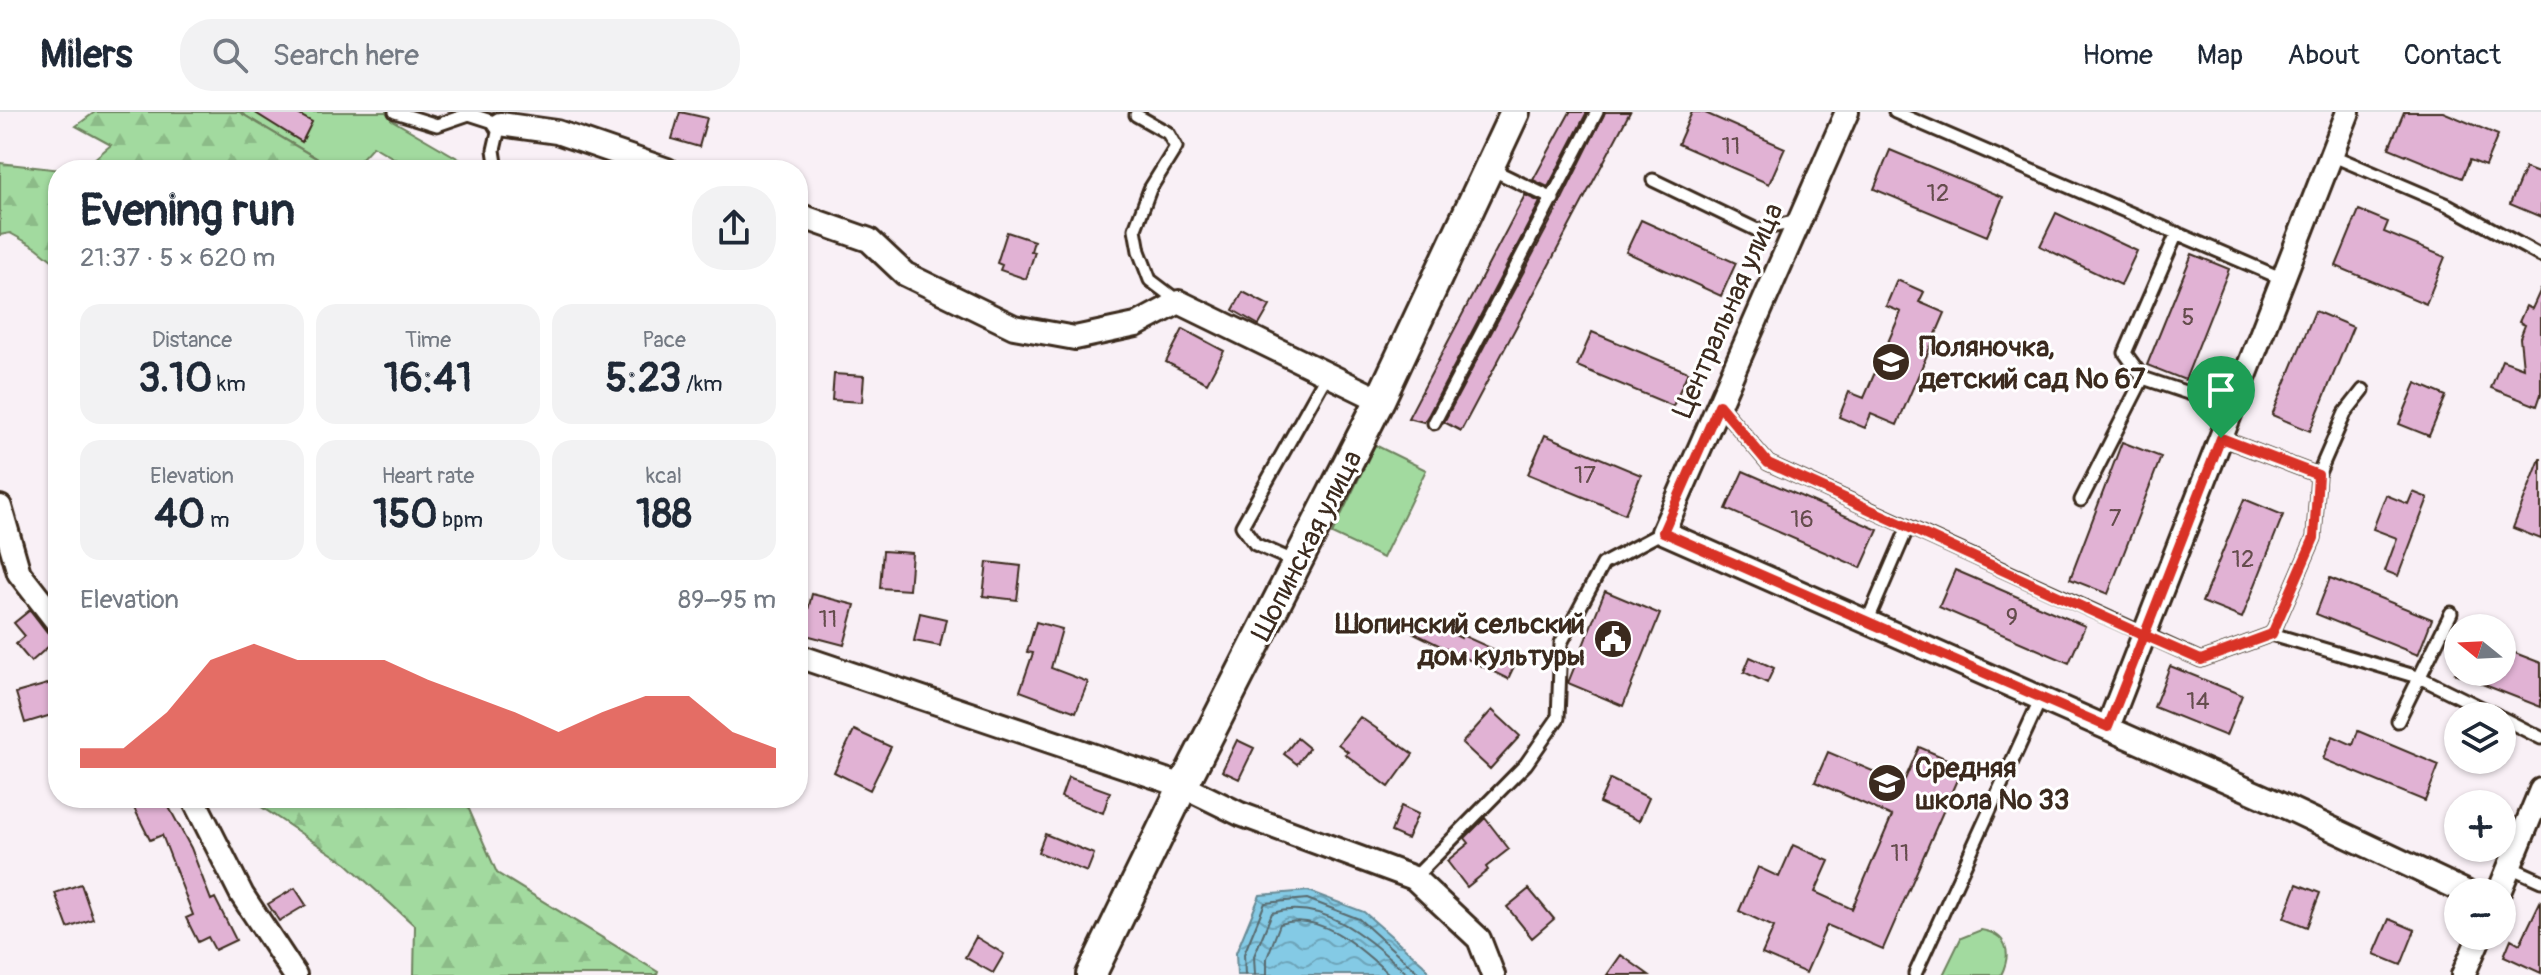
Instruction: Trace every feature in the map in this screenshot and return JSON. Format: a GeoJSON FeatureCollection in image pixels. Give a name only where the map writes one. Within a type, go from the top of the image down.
{"type":"FeatureCollection","features":[{"type":"Feature","properties":{"kind":"street","name":"Шопинская улица"},"geometry":{"type":"LineString","coordinates":[[1091,975],[1183,786],[1380,400],[1515,112]]}},
{"type":"Feature","properties":{"kind":"street","name":"Центральная улица"},"geometry":{"type":"LineString","coordinates":[[1663,532],[1847,112]]}},
{"type":"Feature","properties":{"kind":"street"},"geometry":{"type":"LineString","coordinates":[[2108,727],[2348,112]]}},
{"type":"Feature","properties":{"kind":"street"},"geometry":{"type":"LineString","coordinates":[[500,124],[557,132],[638,160]]}},
{"type":"Feature","properties":{"kind":"street"},"geometry":{"type":"LineString","coordinates":[[808,219],[869,240],[905,274],[1014,327],[1075,338],[1136,325],[1179,302],[1380,400]]}},
{"type":"Feature","properties":{"kind":"street"},"geometry":{"type":"LineString","coordinates":[[0,507],[19,573],[48,610]]}},
{"type":"Feature","properties":{"kind":"street"},"geometry":{"type":"LineString","coordinates":[[1663,532],[2108,727],[2444,882]]}},
{"type":"Feature","properties":{"kind":"street"},"geometry":{"type":"LineString","coordinates":[[808,659],[1183,786],[1240,814],[1414,878],[1479,939],[1493,975]]}},
{"type":"Feature","properties":{"kind":"street"},"geometry":{"type":"LineString","coordinates":[[2505,878],[2541,790]]}},
{"type":"Feature","properties":{"kind":"street"},"geometry":{"type":"LineString","coordinates":[[198,808],[242,895],[295,975]]}},
{"type":"Feature","properties":{"kind":"street"},"geometry":{"type":"LineString","coordinates":[[2463,975],[2474,950]]}},
{"type":"Feature","properties":{"kind":"lane"},"geometry":{"type":"LineString","coordinates":[[395,112],[437,125],[469,114],[500,124],[494,150],[496,160]]}},
{"type":"Feature","properties":{"kind":"lane"},"geometry":{"type":"LineString","coordinates":[[1434,423],[1597,112]]}},
{"type":"Feature","properties":{"kind":"lane"},"geometry":{"type":"LineString","coordinates":[[1895,112],[2283,279]]}},
{"type":"Feature","properties":{"kind":"lane"},"geometry":{"type":"LineString","coordinates":[[1136,115],[1168,133],[1176,147],[1150,189],[1135,229],[1150,280],[1179,302]]}},
{"type":"Feature","properties":{"kind":"lane"},"geometry":{"type":"LineString","coordinates":[[2331,155],[2448,205],[2541,256]]}},
{"type":"Feature","properties":{"kind":"lane"},"geometry":{"type":"LineString","coordinates":[[1488,167],[1553,199]]}},
{"type":"Feature","properties":{"kind":"lane"},"geometry":{"type":"LineString","coordinates":[[1653,180],[1757,230],[1800,220]]}},
{"type":"Feature","properties":{"kind":"lane"},"geometry":{"type":"LineString","coordinates":[[2177,233],[2125,353],[2143,378],[2233,408]]}},
{"type":"Feature","properties":{"kind":"lane"},"geometry":{"type":"LineString","coordinates":[[1297,563],[1255,544],[1242,526],[1326,376]]}},
{"type":"Feature","properties":{"kind":"lane"},"geometry":{"type":"LineString","coordinates":[[2081,500],[2143,378]]}},
{"type":"Feature","properties":{"kind":"lane"},"geometry":{"type":"LineString","coordinates":[[2272,634],[2314,538],[2318,475],[2345,413],[2363,390]]}},
{"type":"Feature","properties":{"kind":"lane"},"geometry":{"type":"LineString","coordinates":[[1719,405],[1768,463],[2201,660],[2272,634],[2421,678],[2470,702]]}},
{"type":"Feature","properties":{"kind":"lane"},"geometry":{"type":"LineString","coordinates":[[2221,438],[2318,475]]}},
{"type":"Feature","properties":{"kind":"lane"},"geometry":{"type":"LineString","coordinates":[[1867,622],[1908,527]]}},
{"type":"Feature","properties":{"kind":"lane"},"geometry":{"type":"LineString","coordinates":[[1414,878],[1526,764],[1558,718],[1561,643],[1603,564],[1663,532]]}},
{"type":"Feature","properties":{"kind":"lane"},"geometry":{"type":"LineString","coordinates":[[2398,721],[2451,613]]}},
{"type":"Feature","properties":{"kind":"lane"},"geometry":{"type":"LineString","coordinates":[[1915,974],[2041,698]]}},
{"type":"Feature","properties":{"kind":"lane"},"geometry":{"type":"LineString","coordinates":[[2516,725],[2541,738]]}},
{"type":"Feature","properties":{"kind":"lane"},"geometry":{"type":"LineString","coordinates":[[2510,867],[2541,881]]}},
{"type":"Feature","properties":{"kind":"green space"},"geometry":{"type":"Polygon","coordinates":[[[95,112],[239,112],[319,160],[93,160],[111,145],[76,126],[95,112]]]}},
{"type":"Feature","properties":{"kind":"green space"},"geometry":{"type":"Polygon","coordinates":[[[239,112],[386,112],[392,120],[461,160],[397,160],[373,146],[360,160],[320,160],[239,112]]]}},
{"type":"Feature","properties":{"kind":"green space"},"geometry":{"type":"Polygon","coordinates":[[[0,163],[48,169],[48,257],[10,233],[0,235],[0,163]]]}},
{"type":"Feature","properties":{"kind":"green space"},"geometry":{"type":"Polygon","coordinates":[[[1375,445],[1426,470],[1383,558],[1332,534],[1375,445]]]}},
{"type":"Feature","properties":{"kind":"green space"},"geometry":{"type":"Polygon","coordinates":[[[263,808],[468,808],[497,873],[658,972],[657,975],[414,975],[415,926],[347,864],[263,808]]]}},
{"type":"Feature","properties":{"kind":"green space"},"geometry":{"type":"Polygon","coordinates":[[[1981,930],[1997,936],[2005,946],[2007,952],[2001,975],[1943,975],[1961,938],[1981,930]]]}},
{"type":"Feature","properties":{"kind":"water"},"geometry":{"type":"Polygon","coordinates":[[[1308,891],[1364,912],[1423,964],[1431,975],[1237,975],[1236,953],[1260,895],[1308,891]]]}},
{"type":"Feature","properties":{"kind":"building"},"geometry":{"type":"Polygon","coordinates":[[[254,112],[294,112],[312,122],[302,142],[254,112]]]}},
{"type":"Feature","properties":{"kind":"building"},"geometry":{"type":"Polygon","coordinates":[[[680,112],[707,118],[699,147],[672,139],[680,112]]]}},
{"type":"Feature","properties":{"kind":"building"},"geometry":{"type":"Polygon","coordinates":[[[1570,112],[1587,112],[1548,187],[1533,180],[1570,112]]]}},
{"type":"Feature","properties":{"kind":"building"},"geometry":{"type":"Polygon","coordinates":[[[1605,112],[1630,112],[1461,431],[1444,422],[1605,112]]]}},
{"type":"Feature","properties":{"kind":"building"},"geometry":{"type":"Polygon","coordinates":[[[1692,112],[1703,112],[1785,148],[1769,184],[1678,144],[1692,112]]]}},
{"type":"Feature","properties":{"kind":"building"},"geometry":{"type":"Polygon","coordinates":[[[2404,112],[2443,112],[2498,135],[2485,166],[2470,160],[2462,178],[2389,148],[2404,112]]]}},
{"type":"Feature","properties":{"kind":"building"},"geometry":{"type":"Polygon","coordinates":[[[1890,150],[2003,197],[1987,236],[1874,189],[1890,150]]]}},
{"type":"Feature","properties":{"kind":"building"},"geometry":{"type":"Polygon","coordinates":[[[2525,168],[2541,174],[2541,217],[2510,204],[2525,168]]]}},
{"type":"Feature","properties":{"kind":"building"},"geometry":{"type":"Polygon","coordinates":[[[1525,195],[1540,202],[1429,414],[1424,422],[1408,418],[1525,195]]]}},
{"type":"Feature","properties":{"kind":"building"},"geometry":{"type":"Polygon","coordinates":[[[2359,210],[2388,222],[2384,232],[2445,257],[2426,304],[2336,266],[2359,210]]]}},
{"type":"Feature","properties":{"kind":"building"},"geometry":{"type":"Polygon","coordinates":[[[2056,213],[2137,251],[2121,285],[2040,246],[2056,213]]]}},
{"type":"Feature","properties":{"kind":"building"},"geometry":{"type":"Polygon","coordinates":[[[1641,220],[1736,263],[1721,296],[1626,252],[1641,220]]]}},
{"type":"Feature","properties":{"kind":"building"},"geometry":{"type":"Polygon","coordinates":[[[1007,232],[1034,241],[1031,251],[1035,252],[1026,279],[1000,270],[1002,265],[997,263],[1007,232]]]}},
{"type":"Feature","properties":{"kind":"building"},"geometry":{"type":"Polygon","coordinates":[[[2192,254],[2229,269],[2185,380],[2147,365],[2192,254]]]}},
{"type":"Feature","properties":{"kind":"building"},"geometry":{"type":"Polygon","coordinates":[[[1897,280],[1924,292],[1919,302],[1945,313],[1897,425],[1871,414],[1865,428],[1839,417],[1849,392],[1864,398],[1901,312],[1886,306],[1897,280]]]}},
{"type":"Feature","properties":{"kind":"building"},"geometry":{"type":"Polygon","coordinates":[[[2541,289],[2541,394],[2537,406],[2491,388],[2502,360],[2523,368],[2520,338],[2525,325],[2519,322],[2526,306],[2532,309],[2541,289]]]}},
{"type":"Feature","properties":{"kind":"building"},"geometry":{"type":"Polygon","coordinates":[[[1243,292],[1270,306],[1259,325],[1233,310],[1243,292]]]}},
{"type":"Feature","properties":{"kind":"building"},"geometry":{"type":"Polygon","coordinates":[[[2315,311],[2353,327],[2310,431],[2272,415],[2315,311]]]}},
{"type":"Feature","properties":{"kind":"building"},"geometry":{"type":"Polygon","coordinates":[[[1183,329],[1224,351],[1207,383],[1166,362],[1183,329]]]}},
{"type":"Feature","properties":{"kind":"building"},"geometry":{"type":"Polygon","coordinates":[[[1592,332],[1688,372],[1673,406],[1577,366],[1592,332]]]}},
{"type":"Feature","properties":{"kind":"building"},"geometry":{"type":"Polygon","coordinates":[[[834,374],[864,376],[862,402],[832,400],[834,374]]]}},
{"type":"Feature","properties":{"kind":"building"},"geometry":{"type":"Polygon","coordinates":[[[2416,383],[2446,396],[2429,436],[2399,424],[2416,383]]]}},
{"type":"Feature","properties":{"kind":"building"},"geometry":{"type":"Polygon","coordinates":[[[1545,435],[1641,475],[1625,514],[1528,474],[1545,435]]]}},
{"type":"Feature","properties":{"kind":"building"},"geometry":{"type":"Polygon","coordinates":[[[2122,442],[2161,457],[2108,594],[2070,579],[2122,442]]]}},
{"type":"Feature","properties":{"kind":"building"},"geometry":{"type":"Polygon","coordinates":[[[2541,459],[2541,539],[2513,528],[2541,459]]]}},
{"type":"Feature","properties":{"kind":"building"},"geometry":{"type":"Polygon","coordinates":[[[1743,471],[1878,530],[1861,568],[1726,509],[1743,471]]]}},
{"type":"Feature","properties":{"kind":"building"},"geometry":{"type":"Polygon","coordinates":[[[2413,492],[2428,498],[2398,576],[2385,571],[2397,538],[2373,529],[2386,495],[2408,504],[2413,492]]]}},
{"type":"Feature","properties":{"kind":"building"},"geometry":{"type":"Polygon","coordinates":[[[2244,499],[2283,515],[2242,618],[2202,602],[2244,499]]]}},
{"type":"Feature","properties":{"kind":"building"},"geometry":{"type":"Polygon","coordinates":[[[883,551],[912,553],[909,590],[880,588],[883,551]]]}},
{"type":"Feature","properties":{"kind":"building"},"geometry":{"type":"Polygon","coordinates":[[[987,562],[1021,566],[1017,600],[983,596],[987,562]]]}},
{"type":"Feature","properties":{"kind":"building"},"geometry":{"type":"Polygon","coordinates":[[[1955,570],[2085,626],[2069,663],[1939,607],[1955,570]]]}},
{"type":"Feature","properties":{"kind":"building"},"geometry":{"type":"Polygon","coordinates":[[[2330,578],[2432,619],[2418,655],[2316,614],[2330,578]]]}},
{"type":"Feature","properties":{"kind":"building"},"geometry":{"type":"Polygon","coordinates":[[[1605,591],[1660,614],[1623,706],[1568,683],[1605,591]]]}},
{"type":"Feature","properties":{"kind":"building"},"geometry":{"type":"Polygon","coordinates":[[[812,594],[855,605],[844,645],[808,636],[808,610],[812,594]]]}},
{"type":"Feature","properties":{"kind":"building"},"geometry":{"type":"Polygon","coordinates":[[[30,610],[48,633],[48,647],[31,662],[16,644],[25,636],[14,623],[30,610]]]}},
{"type":"Feature","properties":{"kind":"building"},"geometry":{"type":"Polygon","coordinates":[[[920,613],[946,619],[940,646],[914,641],[920,613]]]}},
{"type":"Feature","properties":{"kind":"building"},"geometry":{"type":"Polygon","coordinates":[[[1419,617],[1517,660],[1508,679],[1412,632],[1419,617]]]}},
{"type":"Feature","properties":{"kind":"building"},"geometry":{"type":"Polygon","coordinates":[[[1036,622],[1062,629],[1051,668],[1088,682],[1076,712],[1020,691],[1033,653],[1027,652],[1036,622]]]}},
{"type":"Feature","properties":{"kind":"building"},"geometry":{"type":"Polygon","coordinates":[[[2516,653],[2541,663],[2541,707],[2487,686],[2516,686],[2516,653]]]}},
{"type":"Feature","properties":{"kind":"building"},"geometry":{"type":"Polygon","coordinates":[[[1750,657],[1774,668],[1767,683],[1744,672],[1750,657]]]}},
{"type":"Feature","properties":{"kind":"building"},"geometry":{"type":"Polygon","coordinates":[[[2170,666],[2242,695],[2226,736],[2154,707],[2170,666]]]}},
{"type":"Feature","properties":{"kind":"building"},"geometry":{"type":"Polygon","coordinates":[[[48,684],[48,716],[25,723],[16,693],[48,684]]]}},
{"type":"Feature","properties":{"kind":"building"},"geometry":{"type":"Polygon","coordinates":[[[1492,710],[1520,736],[1490,769],[1462,743],[1492,710]]]}},
{"type":"Feature","properties":{"kind":"building"},"geometry":{"type":"Polygon","coordinates":[[[1360,717],[1413,754],[1389,787],[1345,754],[1348,752],[1338,744],[1360,717]]]}},
{"type":"Feature","properties":{"kind":"building"},"geometry":{"type":"Polygon","coordinates":[[[854,730],[891,747],[870,790],[834,772],[854,730]]]}},
{"type":"Feature","properties":{"kind":"building"},"geometry":{"type":"Polygon","coordinates":[[[2358,731],[2439,765],[2425,801],[2323,759],[2333,736],[2353,745],[2358,731]]]}},
{"type":"Feature","properties":{"kind":"building"},"geometry":{"type":"Polygon","coordinates":[[[1297,738],[1309,748],[1297,764],[1284,754],[1297,738]]]}},
{"type":"Feature","properties":{"kind":"building"},"geometry":{"type":"Polygon","coordinates":[[[1237,740],[1254,748],[1239,779],[1222,771],[1237,740]]]}},
{"type":"Feature","properties":{"kind":"building"},"geometry":{"type":"Polygon","coordinates":[[[1919,747],[1963,766],[1883,949],[1827,925],[1806,973],[1762,954],[1774,927],[1739,911],[1758,867],[1779,877],[1793,845],[1829,861],[1815,892],[1852,909],[1892,816],[1815,782],[1828,752],[1903,784],[1919,747]]]}},
{"type":"Feature","properties":{"kind":"building"},"geometry":{"type":"Polygon","coordinates":[[[1068,777],[1110,792],[1103,813],[1061,797],[1068,777]]]}},
{"type":"Feature","properties":{"kind":"building"},"geometry":{"type":"Polygon","coordinates":[[[1610,779],[1649,798],[1639,821],[1599,803],[1610,779]]]}},
{"type":"Feature","properties":{"kind":"building"},"geometry":{"type":"Polygon","coordinates":[[[1401,806],[1418,814],[1407,839],[1391,832],[1401,806]]]}},
{"type":"Feature","properties":{"kind":"building"},"geometry":{"type":"Polygon","coordinates":[[[134,808],[169,808],[191,848],[211,900],[215,898],[236,940],[215,950],[208,937],[198,942],[186,918],[193,915],[162,835],[150,840],[134,808]]]}},
{"type":"Feature","properties":{"kind":"building"},"geometry":{"type":"Polygon","coordinates":[[[1485,818],[1509,849],[1467,887],[1447,861],[1469,843],[1465,838],[1485,818]]]}},
{"type":"Feature","properties":{"kind":"building"},"geometry":{"type":"Polygon","coordinates":[[[1045,834],[1094,854],[1087,872],[1038,852],[1045,834]]]}},
{"type":"Feature","properties":{"kind":"building"},"geometry":{"type":"Polygon","coordinates":[[[81,884],[93,919],[68,928],[55,893],[81,884]]]}},
{"type":"Feature","properties":{"kind":"building"},"geometry":{"type":"Polygon","coordinates":[[[2297,884],[2320,893],[2307,927],[2284,918],[2297,884]]]}},
{"type":"Feature","properties":{"kind":"building"},"geometry":{"type":"Polygon","coordinates":[[[295,888],[306,905],[279,921],[268,904],[295,888]]]}},
{"type":"Feature","properties":{"kind":"building"},"geometry":{"type":"Polygon","coordinates":[[[1529,889],[1554,919],[1532,938],[1507,907],[1529,889]]]}},
{"type":"Feature","properties":{"kind":"building"},"geometry":{"type":"Polygon","coordinates":[[[2541,900],[2541,973],[2504,956],[2506,950],[2516,950],[2516,942],[2520,944],[2541,900]]]}},
{"type":"Feature","properties":{"kind":"building"},"geometry":{"type":"Polygon","coordinates":[[[2389,919],[2415,930],[2401,965],[2374,954],[2389,919]]]}},
{"type":"Feature","properties":{"kind":"building"},"geometry":{"type":"Polygon","coordinates":[[[976,937],[1004,954],[993,973],[965,957],[976,937]]]}},
{"type":"Feature","properties":{"kind":"building"},"geometry":{"type":"Polygon","coordinates":[[[1621,955],[1649,975],[1607,975],[1621,955]]]}},
{"type":"Feature","properties":{"kind":"place","name":"Поляночка, детский сад № 67"},"geometry":{"type":"Point","coordinates":[1891,362]}},
{"type":"Feature","properties":{"kind":"place","name":"Шопинский сельский дом культуры"},"geometry":{"type":"Point","coordinates":[1613,639]}},
{"type":"Feature","properties":{"kind":"place","name":"Средняя школа № 33"},"geometry":{"type":"Point","coordinates":[1887,783]}},
{"type":"Feature","properties":{"kind":"route"},"geometry":{"type":"LineString","coordinates":[[2221,438],[2183,537],[2144,635],[2108,727],[1663,532],[1719,405],[1768,463],[2144,635],[2201,660],[2272,634],[2314,538],[2318,475],[2221,438]]}}]}
